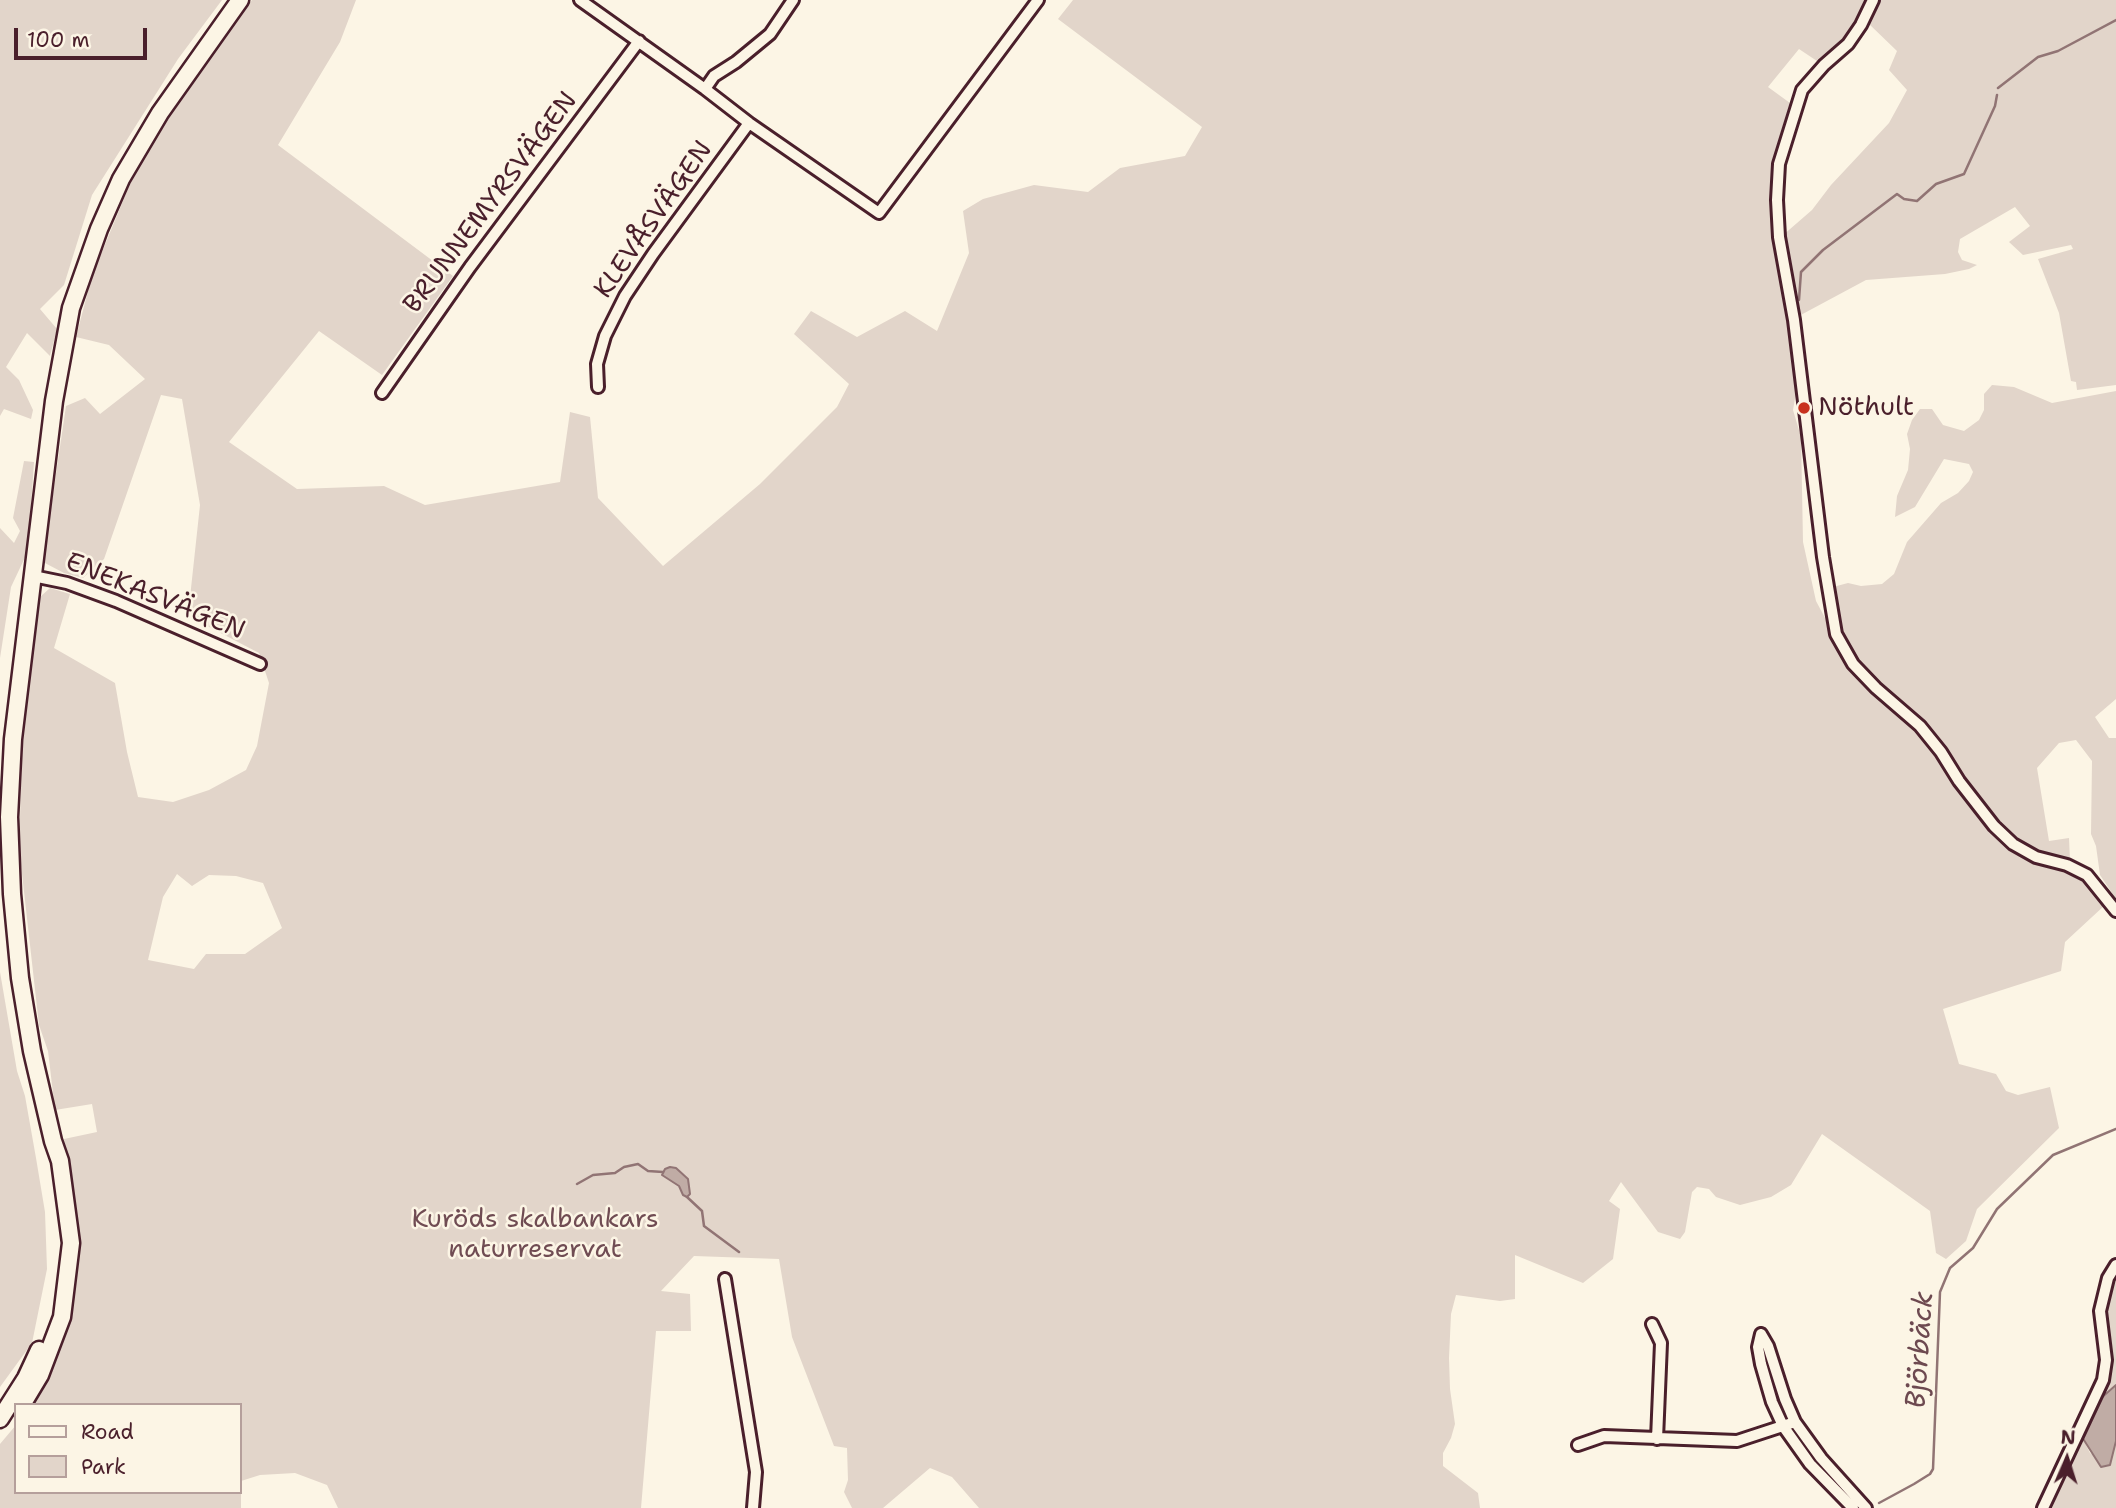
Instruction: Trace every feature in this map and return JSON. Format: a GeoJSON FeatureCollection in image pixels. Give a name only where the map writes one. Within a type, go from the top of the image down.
{"type":"FeatureCollection","features":[{"type":"Feature","properties":{"kind":"main road"},"geometry":{"type":"LineString","coordinates":[[23,1403],[54,1343],[62,1317],[71,1243],[60,1161],[32,1051],[20,978],[12,894],[9,817],[13,739],[61,355],[71,309],[99,229],[121,179],[159,113],[240,0]]}},
{"type":"Feature","properties":{"kind":"main road"},"geometry":{"type":"LineString","coordinates":[[0,1419],[38,1354],[55,1300],[60,1266],[60,1238],[52,1161],[53,1141]]}},
{"type":"Feature","properties":{"kind":"main road"},"geometry":{"type":"LineString","coordinates":[[0,1429],[14,1414]]}},
{"type":"Feature","properties":{"kind":"street"},"geometry":{"type":"LineString","coordinates":[[580,0],[878,213],[1038,0]]}},
{"type":"Feature","properties":{"kind":"street"},"geometry":{"type":"LineString","coordinates":[[705,89],[714,76],[770,34],[793,0]]}},
{"type":"Feature","properties":{"kind":"street"},"geometry":{"type":"LineString","coordinates":[[1873,0],[1848,44],[1824,65],[1802,90],[1779,164],[1779,237],[1794,320],[1823,557],[1836,634],[1853,664],[1920,726],[1980,808],[2013,844],[2036,857],[2067,865],[2087,876],[2116,911]]}},
{"type":"Feature","properties":{"kind":"street","name":"BRUNNEMYRSVÄGEN"},"geometry":{"type":"LineString","coordinates":[[382,393],[470,267],[639,41]]}},
{"type":"Feature","properties":{"kind":"street","name":"KLEVÅSVÄGEN"},"geometry":{"type":"LineString","coordinates":[[598,387],[597,364],[605,336],[625,296],[749,123]]}},
{"type":"Feature","properties":{"kind":"street","name":"ENEKASVÄGEN"},"geometry":{"type":"LineString","coordinates":[[33,576],[67,583],[116,601],[260,664]]}},
{"type":"Feature","properties":{"kind":"street"},"geometry":{"type":"LineString","coordinates":[[2043,1508],[2103,1380],[2106,1360],[2100,1311],[2108,1278],[2116,1265]]}},
{"type":"Feature","properties":{"kind":"street"},"geometry":{"type":"LineString","coordinates":[[725,1279],[756,1472],[753,1508]]}},
{"type":"Feature","properties":{"kind":"street"},"geometry":{"type":"LineString","coordinates":[[1652,1324],[1661,1343],[1657,1439]]}},
{"type":"Feature","properties":{"kind":"street"},"geometry":{"type":"LineString","coordinates":[[1853,1508],[1810,1464],[1783,1426],[1772,1402],[1761,1364],[1758,1347],[1761,1334],[1768,1346],[1795,1422],[1821,1458],[1866,1508]]}},
{"type":"Feature","properties":{"kind":"street"},"geometry":{"type":"LineString","coordinates":[[1578,1445],[1604,1436],[1737,1441],[1795,1422]]}},
{"type":"Feature","properties":{"kind":"green space"},"geometry":{"type":"Polygon","coordinates":[[[0,0],[222,0],[178,59],[92,195],[64,285],[40,309],[57,329],[50,356],[27,333],[6,367],[19,380],[33,410],[31,419],[4,409],[0,416],[0,0]]]}},
{"type":"Feature","properties":{"kind":"green space","name":"Kuröds skalbankars naturreservat"},"geometry":{"type":"Polygon","coordinates":[[[252,0],[356,0],[340,42],[278,145],[453,276],[382,375],[319,331],[229,442],[297,489],[384,486],[425,505],[560,482],[570,412],[590,417],[598,498],[663,566],[760,484],[837,407],[849,384],[794,334],[811,311],[857,337],[905,311],[937,331],[969,253],[963,211],[983,199],[1034,185],[1088,192],[1120,168],[1185,156],[1202,127],[1058,19],[1073,0],[1868,0],[1846,41],[1820,63],[1799,49],[1768,87],[1790,103],[1773,173],[1777,250],[1798,381],[1793,410],[1801,437],[1803,542],[1816,601],[1833,633],[1872,691],[1916,730],[2009,847],[2018,854],[2066,869],[2085,879],[2105,905],[2065,942],[2061,971],[1943,1009],[1959,1064],[1996,1074],[2006,1091],[2018,1095],[2050,1087],[2059,1128],[1977,1209],[1966,1241],[1946,1259],[1936,1253],[1930,1211],[1822,1134],[1791,1185],[1771,1197],[1740,1205],[1716,1197],[1709,1189],[1697,1187],[1692,1192],[1685,1232],[1680,1239],[1658,1232],[1621,1182],[1609,1201],[1620,1209],[1613,1259],[1583,1283],[1515,1255],[1515,1299],[1500,1301],[1456,1295],[1451,1314],[1449,1358],[1455,1424],[1443,1453],[1443,1466],[1478,1493],[1480,1508],[979,1508],[952,1477],[930,1468],[883,1508],[852,1508],[844,1492],[848,1480],[847,1448],[834,1446],[792,1337],[779,1259],[694,1256],[661,1291],[690,1294],[691,1331],[656,1331],[641,1508],[338,1508],[327,1485],[295,1473],[260,1475],[242,1481],[242,1403],[34,1403],[56,1354],[69,1312],[64,1139],[97,1132],[92,1104],[55,1110],[48,1051],[39,1025],[19,847],[23,727],[40,597],[50,588],[70,594],[54,648],[115,683],[138,797],[173,802],[209,790],[246,770],[257,746],[269,683],[259,653],[188,616],[200,505],[182,399],[161,395],[104,559],[83,578],[64,573],[43,562],[66,406],[85,398],[100,414],[145,379],[109,345],[76,337],[92,276],[130,184],[166,117],[252,0]],[[177,874],[163,897],[148,960],[194,969],[206,954],[245,954],[282,928],[263,883],[236,876],[209,875],[192,886],[177,874]]]}},
{"type":"Feature","properties":{"kind":"green space"},"geometry":{"type":"Polygon","coordinates":[[[1877,0],[2116,0],[2116,385],[2077,390],[2076,382],[2071,381],[2059,313],[2038,259],[2073,249],[2071,245],[2023,255],[2009,242],[2030,226],[2015,207],[1960,239],[1958,252],[1962,260],[1977,265],[1945,274],[1866,280],[1797,317],[1782,236],[1812,210],[1831,185],[1889,123],[1907,90],[1889,70],[1897,51],[1869,24],[1877,0]]]}},
{"type":"Feature","properties":{"kind":"green space"},"geometry":{"type":"Polygon","coordinates":[[[1992,385],[2014,387],[2052,403],[2116,391],[2116,699],[2095,717],[2109,738],[2116,738],[2116,899],[2100,875],[2096,846],[2091,834],[2092,761],[2076,740],[2059,743],[2037,768],[2049,841],[2069,838],[2070,861],[2045,854],[2012,838],[1983,805],[1922,722],[1863,667],[1840,626],[1833,587],[1848,583],[1861,586],[1882,584],[1894,574],[1907,542],[1941,503],[1958,493],[1973,472],[1969,464],[1944,459],[1915,507],[1895,517],[1897,496],[1908,470],[1910,449],[1907,434],[1912,420],[1920,409],[1932,409],[1943,425],[1964,431],[1979,420],[1984,410],[1984,394],[1992,385]]]}},
{"type":"Feature","properties":{"kind":"green space"},"geometry":{"type":"Polygon","coordinates":[[[24,461],[34,462],[28,551],[11,587],[0,658],[0,528],[14,543],[20,531],[13,518],[24,461]]]}},
{"type":"Feature","properties":{"kind":"green space"},"geometry":{"type":"Polygon","coordinates":[[[0,972],[45,1212],[47,1269],[32,1343],[0,1387],[0,972]]]}},
{"type":"Feature","properties":{"kind":"green space"},"geometry":{"type":"Polygon","coordinates":[[[2116,1276],[2116,1385],[2100,1399],[2108,1379],[2108,1296],[2116,1276]]]}},
{"type":"Feature","properties":{"kind":"green space"},"geometry":{"type":"Polygon","coordinates":[[[14,1427],[14,1494],[241,1494],[241,1508],[0,1508],[0,1444],[14,1427]]]}},
{"type":"Feature","properties":{"kind":"green space"},"geometry":{"type":"Polygon","coordinates":[[[2082,1437],[2090,1453],[2110,1465],[2116,1441],[2116,1508],[2052,1508],[2082,1437]]]}},
{"type":"Feature","properties":{"kind":"shaded area"},"geometry":{"type":"Polygon","coordinates":[[[676,1168],[688,1179],[690,1194],[687,1197],[679,1186],[662,1175],[665,1169],[676,1168]]]}},
{"type":"Feature","properties":{"kind":"shaded area"},"geometry":{"type":"Polygon","coordinates":[[[2116,1385],[2116,1441],[2110,1465],[2101,1467],[2082,1437],[2100,1399],[2116,1385]]]}},
{"type":"Feature","properties":{"kind":"waterway"},"geometry":{"type":"LineString","coordinates":[[1998,88],[2038,57],[2058,51],[2116,20]]}},
{"type":"Feature","properties":{"kind":"waterway"},"geometry":{"type":"LineString","coordinates":[[1799,300],[1801,272],[1823,250],[1897,194],[1904,199],[1917,201],[1936,184],[1964,174],[1995,106],[1997,95]]}},
{"type":"Feature","properties":{"kind":"waterway","name":"Björbäck"},"geometry":{"type":"LineString","coordinates":[[1879,1503],[1930,1474],[1933,1469],[1940,1292],[1950,1268],[1973,1248],[1997,1209],[2053,1155],[2116,1129]]}},
{"type":"Feature","properties":{"kind":"waterway"},"geometry":{"type":"LineString","coordinates":[[577,1184],[593,1175],[615,1173],[624,1167],[638,1164],[648,1171],[663,1172]]}},
{"type":"Feature","properties":{"kind":"waterway"},"geometry":{"type":"LineString","coordinates":[[687,1197],[702,1211],[704,1226],[739,1252]]}},
{"type":"Feature","properties":{"kind":"place","name":"Nöthult"},"geometry":{"type":"Point","coordinates":[1804,408]}}]}
